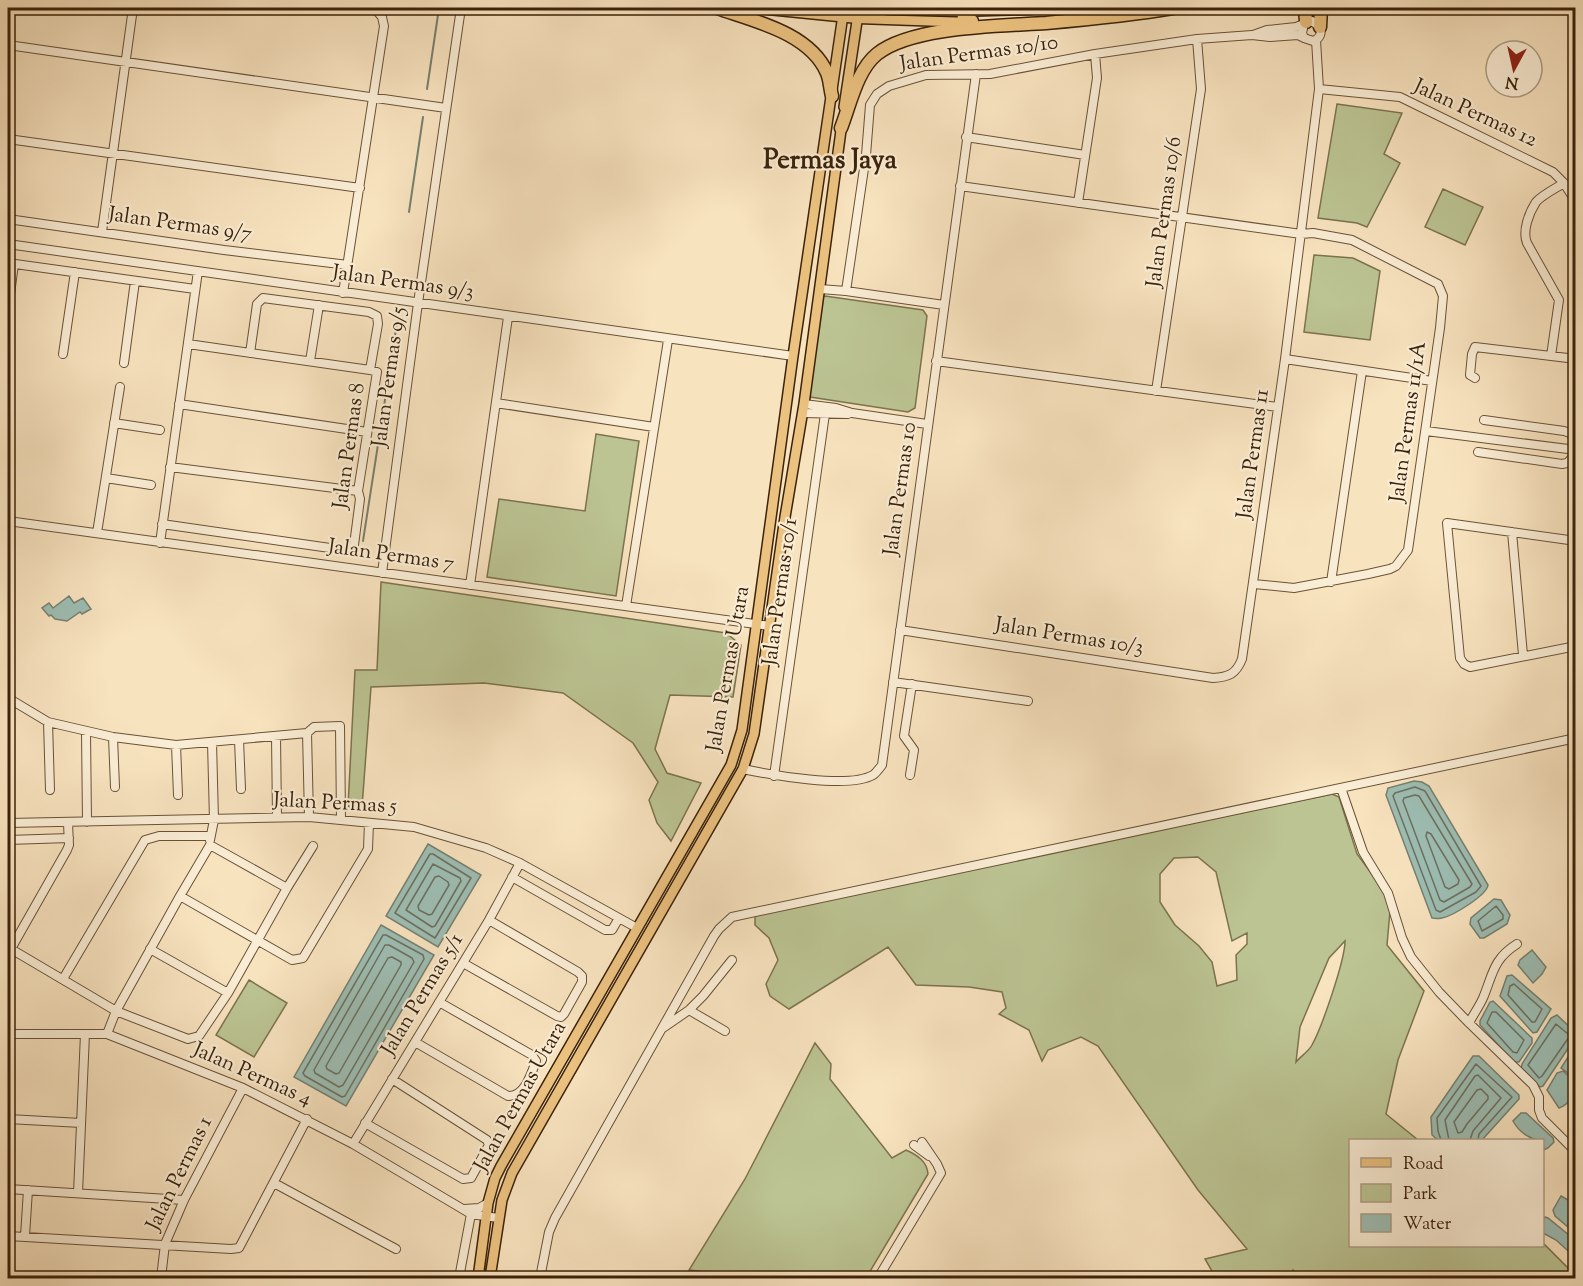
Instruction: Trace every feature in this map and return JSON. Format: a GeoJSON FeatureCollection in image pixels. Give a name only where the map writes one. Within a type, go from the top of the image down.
{"type":"FeatureCollection","features":[{"type":"Feature","properties":{"kind":"highway"},"geometry":{"type":"LineString","coordinates":[[717,8],[783,33],[808,47],[819,59],[828,75],[832,96]]}},
{"type":"Feature","properties":{"kind":"highway"},"geometry":{"type":"LineString","coordinates":[[768,8],[858,12],[899,19],[1042,23]]}},
{"type":"Feature","properties":{"kind":"highway"},"geometry":{"type":"LineString","coordinates":[[886,8],[958,10],[1031,8]]}},
{"type":"Feature","properties":{"kind":"highway"},"geometry":{"type":"LineString","coordinates":[[886,8],[899,19]]}},
{"type":"Feature","properties":{"kind":"highway"},"geometry":{"type":"LineString","coordinates":[[841,128],[867,66],[877,54],[890,47],[918,37],[965,28],[1127,16],[1173,8]]}},
{"type":"Feature","properties":{"kind":"highway"},"geometry":{"type":"LineString","coordinates":[[1305,8],[1305,23]]}},
{"type":"Feature","properties":{"kind":"highway"},"geometry":{"type":"LineString","coordinates":[[1320,27],[1321,8]]}},
{"type":"Feature","properties":{"kind":"main road","name":"Jalan Permas Utara"},"geometry":{"type":"LineString","coordinates":[[478,1278],[488,1203],[495,1178],[731,765],[742,730],[793,356],[844,11]]}},
{"type":"Feature","properties":{"kind":"main road","name":"Jalan Permas Utara"},"geometry":{"type":"LineString","coordinates":[[490,1278],[498,1218],[506,1187],[522,1155],[743,769],[754,734],[803,408],[858,12]]}},
{"type":"Feature","properties":{"kind":"main road"},"geometry":{"type":"LineString","coordinates":[[771,517],[779,522],[785,518]]}},
{"type":"Feature","properties":{"kind":"street"},"geometry":{"type":"LineString","coordinates":[[102,232],[133,8]]}},
{"type":"Feature","properties":{"kind":"street"},"geometry":{"type":"LineString","coordinates":[[343,292],[384,26],[382,17],[376,10],[360,8]]}},
{"type":"Feature","properties":{"kind":"street","name":"Jalan Permas 9/5"},"geometry":{"type":"LineString","coordinates":[[382,573],[418,303],[462,8]]}},
{"type":"Feature","properties":{"kind":"street"},"geometry":{"type":"LineString","coordinates":[[1316,22],[1320,27],[1320,36],[1316,40],[1310,41],[1304,38],[1302,33],[1305,23],[1316,22]]}},
{"type":"Feature","properties":{"kind":"street","name":"Jalan Permas 10/10"},"geometry":{"type":"LineString","coordinates":[[1252,35],[1305,23]]}},
{"type":"Feature","properties":{"kind":"street","name":"Jalan Permas 10/10"},"geometry":{"type":"LineString","coordinates":[[846,291],[870,105],[889,86],[926,75],[990,74],[1095,54],[1197,39],[1252,35],[1270,37],[1298,35],[1304,38]]}},
{"type":"Feature","properties":{"kind":"street","name":"Jalan Permas 10/6"},"geometry":{"type":"LineString","coordinates":[[1156,391],[1201,89],[1197,39]]}},
{"type":"Feature","properties":{"kind":"street"},"geometry":{"type":"LineString","coordinates":[[1316,40],[1319,89]]}},
{"type":"Feature","properties":{"kind":"street"},"geometry":{"type":"LineString","coordinates":[[8,45],[446,108]]}},
{"type":"Feature","properties":{"kind":"street"},"geometry":{"type":"LineString","coordinates":[[1078,203],[1098,78],[1095,54]]}},
{"type":"Feature","properties":{"kind":"street","name":"Jalan Permas 10"},"geometry":{"type":"LineString","coordinates":[[743,769],[774,776],[862,780],[874,775],[882,765],[975,74]]}},
{"type":"Feature","properties":{"kind":"street","name":"Jalan Permas 12"},"geometry":{"type":"LineString","coordinates":[[1319,89],[1400,97],[1553,172],[1564,183],[1575,202]]}},
{"type":"Feature","properties":{"kind":"street","name":"Jalan Permas 11"},"geometry":{"type":"LineString","coordinates":[[1232,674],[1238,670],[1242,659],[1252,600],[1286,360],[1319,89]]}},
{"type":"Feature","properties":{"kind":"street"},"geometry":{"type":"LineString","coordinates":[[966,138],[1085,155]]}},
{"type":"Feature","properties":{"kind":"street"},"geometry":{"type":"LineString","coordinates":[[8,139],[360,188]]}},
{"type":"Feature","properties":{"kind":"street"},"geometry":{"type":"LineString","coordinates":[[1551,356],[1559,300],[1527,243],[1524,230],[1537,202],[1564,183]]}},
{"type":"Feature","properties":{"kind":"street","name":"Jalan Permas 11/1A"},"geometry":{"type":"LineString","coordinates":[[960,186],[1352,240],[1438,284],[1442,289],[1443,303],[1426,430],[1408,550],[1405,556],[1390,569],[1331,582],[1294,588],[1254,584]]}},
{"type":"Feature","properties":{"kind":"street","name":"Jalan Permas 9/7"},"geometry":{"type":"LineString","coordinates":[[8,219],[348,265]]}},
{"type":"Feature","properties":{"kind":"street","name":"Jalan Permas 9/3"},"geometry":{"type":"LineString","coordinates":[[8,244],[668,340],[793,356]]}},
{"type":"Feature","properties":{"kind":"street"},"geometry":{"type":"LineString","coordinates":[[8,309],[11,264],[195,289]]}},
{"type":"Feature","properties":{"kind":"street"},"geometry":{"type":"LineString","coordinates":[[160,543],[198,271]]}},
{"type":"Feature","properties":{"kind":"street"},"geometry":{"type":"LineString","coordinates":[[63,354],[75,272]]}},
{"type":"Feature","properties":{"kind":"street"},"geometry":{"type":"LineString","coordinates":[[124,363],[135,281]]}},
{"type":"Feature","properties":{"kind":"street"},"geometry":{"type":"LineString","coordinates":[[820,289],[944,305]]}},
{"type":"Feature","properties":{"kind":"street"},"geometry":{"type":"LineString","coordinates":[[250,352],[259,300],[267,298],[318,305],[310,361]]}},
{"type":"Feature","properties":{"kind":"street","name":"Jalan Permas 8"},"geometry":{"type":"LineString","coordinates":[[162,524],[344,550],[351,549],[354,545],[377,316],[369,312],[318,305]]}},
{"type":"Feature","properties":{"kind":"street"},"geometry":{"type":"LineString","coordinates":[[470,585],[508,317]]}},
{"type":"Feature","properties":{"kind":"street"},"geometry":{"type":"LineString","coordinates":[[626,606],[668,340]]}},
{"type":"Feature","properties":{"kind":"street"},"geometry":{"type":"LineString","coordinates":[[188,344],[373,371]]}},
{"type":"Feature","properties":{"kind":"street"},"geometry":{"type":"LineString","coordinates":[[1475,378],[1470,375],[1475,347],[1575,359]]}},
{"type":"Feature","properties":{"kind":"street"},"geometry":{"type":"LineString","coordinates":[[1286,360],[1432,381]]}},
{"type":"Feature","properties":{"kind":"street"},"geometry":{"type":"LineString","coordinates":[[936,361],[1278,407]]}},
{"type":"Feature","properties":{"kind":"street"},"geometry":{"type":"LineString","coordinates":[[1331,582],[1362,371]]}},
{"type":"Feature","properties":{"kind":"street"},"geometry":{"type":"LineString","coordinates":[[98,533],[120,387]]}},
{"type":"Feature","properties":{"kind":"street"},"geometry":{"type":"LineString","coordinates":[[496,403],[654,427]]}},
{"type":"Feature","properties":{"kind":"street"},"geometry":{"type":"LineString","coordinates":[[179,404],[367,432]]}},
{"type":"Feature","properties":{"kind":"street"},"geometry":{"type":"LineString","coordinates":[[803,408],[836,408],[852,413],[927,424]]}},
{"type":"Feature","properties":{"kind":"street"},"geometry":{"type":"LineString","coordinates":[[803,408],[825,414],[852,413]]}},
{"type":"Feature","properties":{"kind":"street","name":"Jalan Permas 10/1"},"geometry":{"type":"LineString","coordinates":[[774,776],[825,414]]}},
{"type":"Feature","properties":{"kind":"street"},"geometry":{"type":"LineString","coordinates":[[1484,420],[1564,431],[1570,433],[1575,442]]}},
{"type":"Feature","properties":{"kind":"street"},"geometry":{"type":"LineString","coordinates":[[114,423],[160,430]]}},
{"type":"Feature","properties":{"kind":"street"},"geometry":{"type":"LineString","coordinates":[[1426,430],[1575,450]]}},
{"type":"Feature","properties":{"kind":"street"},"geometry":{"type":"LineString","coordinates":[[1479,452],[1562,464],[1567,463],[1575,454]]}},
{"type":"Feature","properties":{"kind":"street"},"geometry":{"type":"LineString","coordinates":[[170,467],[358,491]]}},
{"type":"Feature","properties":{"kind":"street"},"geometry":{"type":"LineString","coordinates":[[106,478],[152,485]]}},
{"type":"Feature","properties":{"kind":"street","name":"Jalan Permas 7"},"geometry":{"type":"LineString","coordinates":[[8,521],[770,626]]}},
{"type":"Feature","properties":{"kind":"street"},"geometry":{"type":"LineString","coordinates":[[1575,541],[1447,523],[1460,658],[1464,664],[1470,667],[1575,646]]}},
{"type":"Feature","properties":{"kind":"street"},"geometry":{"type":"LineString","coordinates":[[1512,532],[1523,655]]}},
{"type":"Feature","properties":{"kind":"street"},"geometry":{"type":"LineString","coordinates":[[1252,600],[1269,586],[1256,567]]}},
{"type":"Feature","properties":{"kind":"street","name":"Jalan Permas 10/3"},"geometry":{"type":"LineString","coordinates":[[900,630],[1213,678],[1232,674]]}},
{"type":"Feature","properties":{"kind":"street"},"geometry":{"type":"LineString","coordinates":[[893,682],[1028,701]]}},
{"type":"Feature","properties":{"kind":"street"},"geometry":{"type":"LineString","coordinates":[[910,775],[914,750],[904,736],[912,684]]}},
{"type":"Feature","properties":{"kind":"street"},"geometry":{"type":"LineString","coordinates":[[8,698],[48,722],[112,737],[176,745],[307,733],[314,728],[340,726],[342,820]]}},
{"type":"Feature","properties":{"kind":"street"},"geometry":{"type":"LineString","coordinates":[[48,722],[50,790]]}},
{"type":"Feature","properties":{"kind":"street"},"geometry":{"type":"LineString","coordinates":[[86,731],[87,822]]}},
{"type":"Feature","properties":{"kind":"street"},"geometry":{"type":"LineString","coordinates":[[307,733],[309,817]]}},
{"type":"Feature","properties":{"kind":"street"},"geometry":{"type":"LineString","coordinates":[[276,736],[277,817]]}},
{"type":"Feature","properties":{"kind":"street"},"geometry":{"type":"LineString","coordinates":[[112,737],[115,787]]}},
{"type":"Feature","properties":{"kind":"street"},"geometry":{"type":"LineString","coordinates":[[540,1278],[549,1232],[555,1218],[719,929],[732,917],[1575,738]]}},
{"type":"Feature","properties":{"kind":"street"},"geometry":{"type":"LineString","coordinates":[[239,740],[241,789]]}},
{"type":"Feature","properties":{"kind":"street"},"geometry":{"type":"LineString","coordinates":[[107,1034],[116,1011],[210,845],[209,836],[214,820],[212,742]]}},
{"type":"Feature","properties":{"kind":"street"},"geometry":{"type":"LineString","coordinates":[[176,745],[178,795]]}},
{"type":"Feature","properties":{"kind":"street"},"geometry":{"type":"LineString","coordinates":[[1341,788],[1363,852],[1388,893],[1406,948],[1439,992],[1533,1085],[1539,1097],[1539,1110],[1542,1118],[1575,1152]]}},
{"type":"Feature","properties":{"kind":"street","name":"Jalan Permas 5"},"geometry":{"type":"LineString","coordinates":[[8,823],[309,817],[414,827],[486,848],[520,862],[637,928]]}},
{"type":"Feature","properties":{"kind":"street"},"geometry":{"type":"LineString","coordinates":[[68,823],[67,850],[9,951],[63,979],[116,1011],[188,1039],[195,1039],[203,1032],[313,846]]}},
{"type":"Feature","properties":{"kind":"street"},"geometry":{"type":"LineString","coordinates":[[180,896],[291,960],[303,958],[368,849],[369,823]]}},
{"type":"Feature","properties":{"kind":"street"},"geometry":{"type":"LineString","coordinates":[[63,979],[141,844],[150,837],[209,836]]}},
{"type":"Feature","properties":{"kind":"street"},"geometry":{"type":"LineString","coordinates":[[8,840],[69,838]]}},
{"type":"Feature","properties":{"kind":"street"},"geometry":{"type":"LineString","coordinates":[[210,845],[287,888]]}},
{"type":"Feature","properties":{"kind":"street","name":"Jalan Permas 5/1"},"geometry":{"type":"LineString","coordinates":[[353,1144],[489,920],[520,862]]}},
{"type":"Feature","properties":{"kind":"street"},"geometry":{"type":"LineString","coordinates":[[512,877],[605,930],[612,930],[619,918]]}},
{"type":"Feature","properties":{"kind":"street"},"geometry":{"type":"LineString","coordinates":[[463,963],[561,1017],[582,982],[582,976],[489,920]]}},
{"type":"Feature","properties":{"kind":"street"},"geometry":{"type":"LineString","coordinates":[[1469,1023],[1483,999],[1496,964],[1503,953],[1517,945]]}},
{"type":"Feature","properties":{"kind":"street"},"geometry":{"type":"LineString","coordinates":[[150,949],[228,993]]}},
{"type":"Feature","properties":{"kind":"street"},"geometry":{"type":"LineString","coordinates":[[662,1028],[689,1010],[732,960]]}},
{"type":"Feature","properties":{"kind":"street"},"geometry":{"type":"LineString","coordinates":[[414,1042],[507,1096],[521,1093],[536,1061],[532,1055],[439,1002]]}},
{"type":"Feature","properties":{"kind":"street"},"geometry":{"type":"LineString","coordinates":[[689,1010],[725,1031]]}},
{"type":"Feature","properties":{"kind":"street","name":"Jalan Permas 4"},"geometry":{"type":"LineString","coordinates":[[8,1034],[107,1034],[243,1088],[353,1144],[471,1214],[498,1218]]}},
{"type":"Feature","properties":{"kind":"street"},"geometry":{"type":"LineString","coordinates":[[78,1193],[85,1034]]}},
{"type":"Feature","properties":{"kind":"street"},"geometry":{"type":"LineString","coordinates":[[365,1123],[467,1180],[471,1178],[489,1142],[392,1079]]}},
{"type":"Feature","properties":{"kind":"street","name":"Jalan Permas 1"},"geometry":{"type":"LineString","coordinates":[[161,1278],[165,1244],[184,1200],[243,1088]]}},
{"type":"Feature","properties":{"kind":"street"},"geometry":{"type":"LineString","coordinates":[[8,1119],[81,1123]]}},
{"type":"Feature","properties":{"kind":"street"},"geometry":{"type":"LineString","coordinates":[[8,1236],[239,1248],[307,1119]]}},
{"type":"Feature","properties":{"kind":"street"},"geometry":{"type":"LineString","coordinates":[[878,1278],[939,1178],[940,1169],[918,1144]]}},
{"type":"Feature","properties":{"kind":"street"},"geometry":{"type":"LineString","coordinates":[[274,1183],[396,1249]]}},
{"type":"Feature","properties":{"kind":"street"},"geometry":{"type":"LineString","coordinates":[[8,1189],[184,1200]]}},
{"type":"Feature","properties":{"kind":"street"},"geometry":{"type":"LineString","coordinates":[[25,1236],[28,1190]]}},
{"type":"Feature","properties":{"kind":"street"},"geometry":{"type":"LineString","coordinates":[[464,1209],[479,1208],[488,1203]]}},
{"type":"Feature","properties":{"kind":"street"},"geometry":{"type":"LineString","coordinates":[[459,1278],[471,1214]]}},
{"type":"Feature","properties":{"kind":"green space"},"geometry":{"type":"Polygon","coordinates":[[[1337,104],[1402,113],[1384,154],[1400,163],[1367,227],[1357,223],[1318,218],[1337,104]]]}},
{"type":"Feature","properties":{"kind":"green space"},"geometry":{"type":"Polygon","coordinates":[[[1443,189],[1483,207],[1465,245],[1425,227],[1443,189]]]}},
{"type":"Feature","properties":{"kind":"green space"},"geometry":{"type":"Polygon","coordinates":[[[1314,255],[1353,258],[1380,271],[1370,340],[1304,332],[1314,255]]]}},
{"type":"Feature","properties":{"kind":"green space"},"geometry":{"type":"Polygon","coordinates":[[[825,296],[923,310],[927,316],[915,408],[908,412],[810,397],[807,393],[822,298],[825,296]]]}},
{"type":"Feature","properties":{"kind":"green space"},"geometry":{"type":"Polygon","coordinates":[[[596,434],[639,441],[616,596],[487,577],[499,499],[585,511],[596,434]]]}},
{"type":"Feature","properties":{"kind":"green space"},"geometry":{"type":"Polygon","coordinates":[[[381,582],[726,633],[741,645],[733,697],[670,695],[655,749],[667,773],[701,783],[671,841],[657,823],[649,800],[658,782],[633,743],[563,693],[484,683],[371,687],[362,807],[348,807],[355,670],[377,670],[381,582]]]}},
{"type":"Feature","properties":{"kind":"green space"},"geometry":{"type":"Polygon","coordinates":[[[1332,794],[1339,797],[1357,854],[1391,900],[1387,945],[1424,991],[1398,1060],[1386,1114],[1417,1139],[1349,1139],[1349,1247],[1544,1247],[1544,1244],[1575,1275],[1575,1278],[1302,1278],[1293,1270],[1291,1274],[1281,1278],[1216,1278],[1205,1259],[1247,1249],[1198,1190],[1098,1046],[1081,1037],[1048,1050],[1042,1061],[1029,1030],[999,1014],[1006,1008],[1002,992],[969,987],[916,985],[888,947],[789,1009],[770,996],[766,984],[778,960],[769,938],[755,925],[755,914],[1332,794]],[[1198,857],[1174,858],[1160,874],[1160,902],[1175,925],[1199,946],[1212,962],[1217,986],[1237,980],[1236,955],[1247,944],[1247,933],[1232,941],[1216,872],[1198,857]],[[1345,941],[1329,958],[1300,1027],[1296,1062],[1311,1047],[1316,1036],[1337,978],[1345,941]]]}},
{"type":"Feature","properties":{"kind":"green space"},"geometry":{"type":"Polygon","coordinates":[[[249,980],[287,1003],[254,1057],[216,1035],[249,980]]]}},
{"type":"Feature","properties":{"kind":"green space"},"geometry":{"type":"Polygon","coordinates":[[[815,1043],[831,1064],[830,1079],[892,1158],[906,1150],[921,1159],[926,1165],[928,1174],[869,1273],[760,1277],[689,1270],[745,1179],[815,1043]]]}},
{"type":"Feature","properties":{"kind":"water"},"geometry":{"type":"Polygon","coordinates":[[[69,596],[74,603],[83,598],[91,609],[82,614],[80,612],[67,621],[49,616],[42,608],[49,603],[53,608],[69,596]]]}},
{"type":"Feature","properties":{"kind":"water"},"geometry":{"type":"Polygon","coordinates":[[[1414,781],[1429,786],[1488,885],[1482,894],[1469,904],[1441,918],[1432,918],[1386,795],[1388,788],[1414,781]]]}},
{"type":"Feature","properties":{"kind":"water"},"geometry":{"type":"Polygon","coordinates":[[[428,844],[481,875],[438,947],[386,916],[428,844]]]}},
{"type":"Feature","properties":{"kind":"water"},"geometry":{"type":"Polygon","coordinates":[[[1494,899],[1501,900],[1510,915],[1507,924],[1484,938],[1480,938],[1470,924],[1471,918],[1494,899]]]}},
{"type":"Feature","properties":{"kind":"water"},"geometry":{"type":"Polygon","coordinates":[[[381,925],[434,955],[346,1106],[294,1077],[381,925]]]}},
{"type":"Feature","properties":{"kind":"water"},"geometry":{"type":"Polygon","coordinates":[[[1532,950],[1546,967],[1533,983],[1518,965],[1520,960],[1532,950]]]}},
{"type":"Feature","properties":{"kind":"water"},"geometry":{"type":"Polygon","coordinates":[[[1512,975],[1551,1009],[1537,1032],[1533,1033],[1500,996],[1507,976],[1512,975]]]}},
{"type":"Feature","properties":{"kind":"water"},"geometry":{"type":"Polygon","coordinates":[[[1493,1001],[1532,1038],[1532,1043],[1519,1062],[1514,1062],[1480,1025],[1490,1002],[1493,1001]]]}},
{"type":"Feature","properties":{"kind":"water"},"geometry":{"type":"Polygon","coordinates":[[[1557,1015],[1575,1032],[1575,1038],[1543,1086],[1540,1087],[1521,1069],[1522,1064],[1551,1018],[1557,1015]]]}},
{"type":"Feature","properties":{"kind":"water"},"geometry":{"type":"Polygon","coordinates":[[[1575,1046],[1575,1078],[1561,1068],[1575,1046]]]}},
{"type":"Feature","properties":{"kind":"water"},"geometry":{"type":"Polygon","coordinates":[[[1473,1056],[1479,1056],[1519,1095],[1519,1099],[1483,1139],[1437,1139],[1432,1135],[1431,1117],[1473,1056]]]}},
{"type":"Feature","properties":{"kind":"water"},"geometry":{"type":"Polygon","coordinates":[[[1563,1071],[1575,1082],[1575,1086],[1569,1101],[1559,1108],[1547,1090],[1557,1073],[1563,1071]]]}},
{"type":"Feature","properties":{"kind":"water"},"geometry":{"type":"Polygon","coordinates":[[[1521,1113],[1526,1113],[1553,1138],[1554,1142],[1544,1150],[1544,1139],[1529,1137],[1513,1121],[1521,1113]]]}},
{"type":"Feature","properties":{"kind":"water"},"geometry":{"type":"Polygon","coordinates":[[[1561,1196],[1575,1204],[1575,1233],[1555,1216],[1553,1210],[1561,1196]]]}},
{"type":"Feature","properties":{"kind":"water"},"geometry":{"type":"Polygon","coordinates":[[[1548,1218],[1575,1240],[1575,1257],[1556,1240],[1544,1234],[1544,1219],[1548,1218]]]}},
{"type":"Feature","properties":{"kind":"waterway"},"geometry":{"type":"LineString","coordinates":[[427,89],[439,8]]}},
{"type":"Feature","properties":{"kind":"waterway"},"geometry":{"type":"LineString","coordinates":[[409,212],[423,117]]}},
{"type":"Feature","properties":{"kind":"waterway"},"geometry":{"type":"LineString","coordinates":[[363,541],[398,316]]}},
{"type":"Feature","properties":{"kind":"district","name":"Permas Jaya"},"geometry":{"type":"Point","coordinates":[830,161]}}]}
